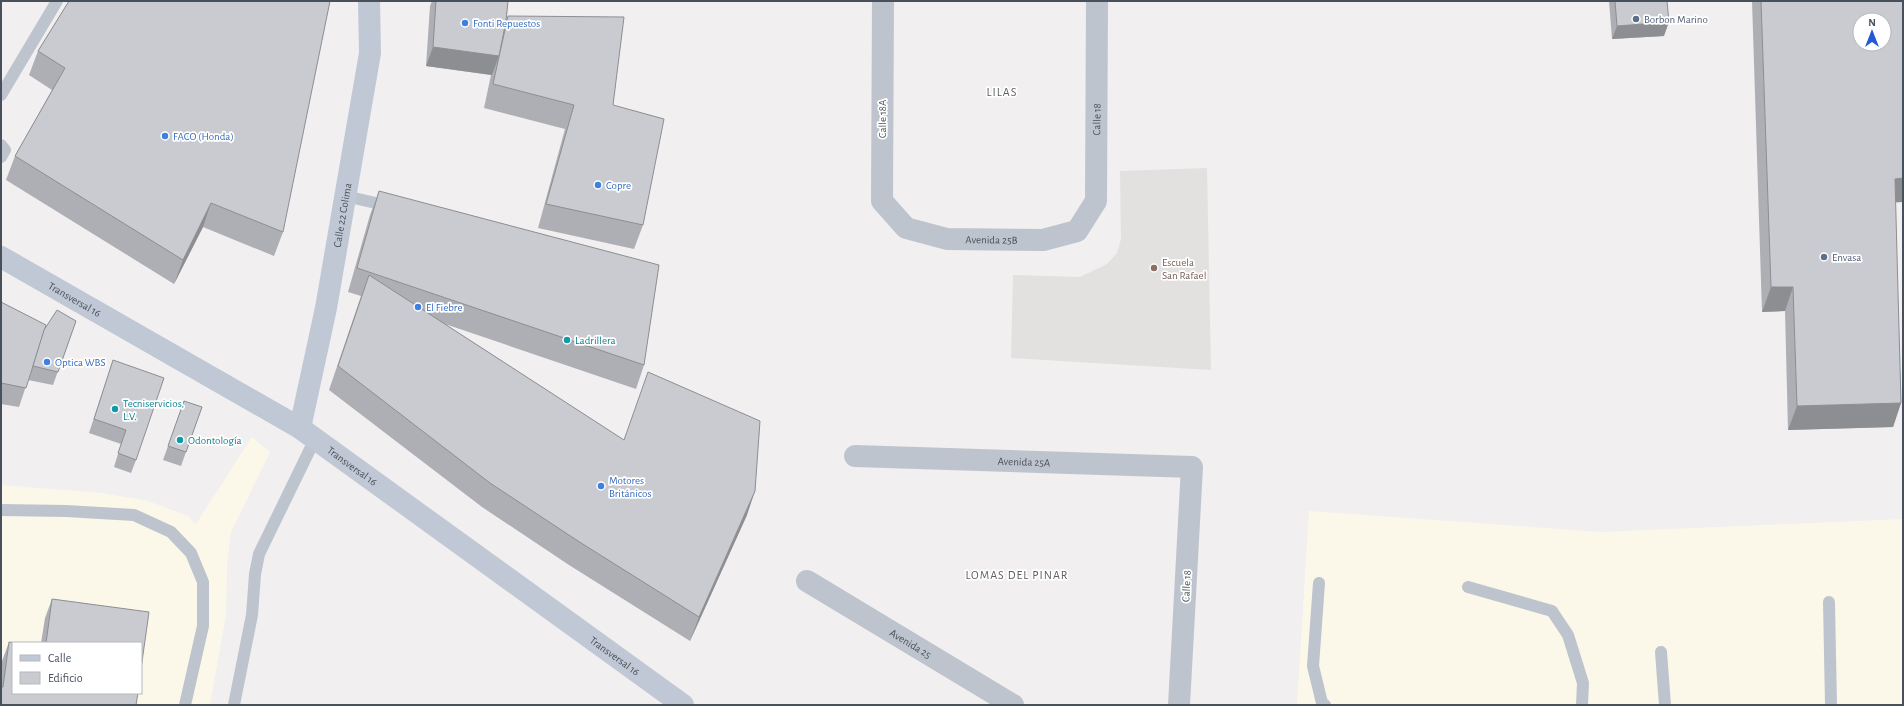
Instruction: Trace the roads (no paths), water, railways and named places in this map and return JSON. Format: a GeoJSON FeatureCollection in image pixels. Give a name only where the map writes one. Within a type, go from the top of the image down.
{"type":"FeatureCollection","features":[{"type":"Feature","properties":{"kind":"main road","name":"Calle 22 Colima"},"geometry":{"type":"LineString","coordinates":[[308,433],[326,308],[370,52],[369,1]]}},
{"type":"Feature","properties":{"kind":"main road","name":"Transversal 16"},"geometry":{"type":"LineString","coordinates":[[1,258],[308,433],[683,705]]}},
{"type":"Feature","properties":{"kind":"street","name":"Calle 18A"},"geometry":{"type":"LineString","coordinates":[[883,1],[882,201],[906,228]]}},
{"type":"Feature","properties":{"kind":"street","name":"Calle 18"},"geometry":{"type":"LineString","coordinates":[[1077,231],[1096,202],[1097,1]]}},
{"type":"Feature","properties":{"kind":"street","name":"Avenida 25B"},"geometry":{"type":"LineString","coordinates":[[906,228],[947,239],[1043,240],[1077,231]]}},
{"type":"Feature","properties":{"kind":"street","name":"Avenida 25A"},"geometry":{"type":"LineString","coordinates":[[855,456],[1192,467]]}},
{"type":"Feature","properties":{"kind":"street","name":"Calle 18"},"geometry":{"type":"LineString","coordinates":[[1179,705],[1192,467]]}},
{"type":"Feature","properties":{"kind":"street","name":"Avenida 25"},"geometry":{"type":"LineString","coordinates":[[808,582],[1013,705]]}},
{"type":"Feature","properties":{"kind":"lane"},"geometry":{"type":"LineString","coordinates":[[1,95],[57,1]]}},
{"type":"Feature","properties":{"kind":"lane"},"geometry":{"type":"LineString","coordinates":[[1,146],[5,150],[1,157]]}},
{"type":"Feature","properties":{"kind":"lane"},"geometry":{"type":"LineString","coordinates":[[345,196],[398,208]]}},
{"type":"Feature","properties":{"kind":"lane"},"geometry":{"type":"LineString","coordinates":[[234,705],[252,615],[255,574],[259,554],[308,433]]}},
{"type":"Feature","properties":{"kind":"lane"},"geometry":{"type":"LineString","coordinates":[[1,510],[66,511],[134,515],[171,532],[186,547],[191,553],[203,582],[203,626],[185,705]]}},
{"type":"Feature","properties":{"kind":"lane"},"geometry":{"type":"LineString","coordinates":[[1319,583],[1313,666],[1322,702],[1325,705]]}},
{"type":"Feature","properties":{"kind":"lane"},"geometry":{"type":"LineString","coordinates":[[1468,588],[1552,611],[1568,635],[1583,683],[1582,705]]}},
{"type":"Feature","properties":{"kind":"lane"},"geometry":{"type":"LineString","coordinates":[[1829,602],[1831,705]]}},
{"type":"Feature","properties":{"kind":"lane"},"geometry":{"type":"LineString","coordinates":[[1661,652],[1665,705]]}},
{"type":"Feature","properties":{"kind":"place","name":"Borbon Marino"},"geometry":{"type":"Point","coordinates":[1636,19]}},
{"type":"Feature","properties":{"kind":"place","name":"Fonti Repuestos"},"geometry":{"type":"Point","coordinates":[465,23]}},
{"type":"Feature","properties":{"kind":"place","name":"FACO (Honda)"},"geometry":{"type":"Point","coordinates":[165,136]}},
{"type":"Feature","properties":{"kind":"place","name":"Copre"},"geometry":{"type":"Point","coordinates":[598,185]}},
{"type":"Feature","properties":{"kind":"place","name":"Envasa"},"geometry":{"type":"Point","coordinates":[1824,257]}},
{"type":"Feature","properties":{"kind":"place","name":"Escuela San Rafael"},"geometry":{"type":"Point","coordinates":[1154,268]}},
{"type":"Feature","properties":{"kind":"place","name":"El Fiebre"},"geometry":{"type":"Point","coordinates":[418,307]}},
{"type":"Feature","properties":{"kind":"place","name":"Ladrillera"},"geometry":{"type":"Point","coordinates":[567,340]}},
{"type":"Feature","properties":{"kind":"place","name":"Optica WBS"},"geometry":{"type":"Point","coordinates":[47,362]}},
{"type":"Feature","properties":{"kind":"place","name":"Tecniservicios, L.V."},"geometry":{"type":"Point","coordinates":[115,409]}},
{"type":"Feature","properties":{"kind":"place","name":"Odontología"},"geometry":{"type":"Point","coordinates":[180,440]}},
{"type":"Feature","properties":{"kind":"place","name":"Motores Británicos"},"geometry":{"type":"Point","coordinates":[601,486]}},
{"type":"Feature","properties":{"kind":"district","name":"LILAS"},"geometry":{"type":"Point","coordinates":[1002,92]}},
{"type":"Feature","properties":{"kind":"district","name":"LOMAS DEL PINAR"},"geometry":{"type":"Point","coordinates":[1017,575]}}]}
